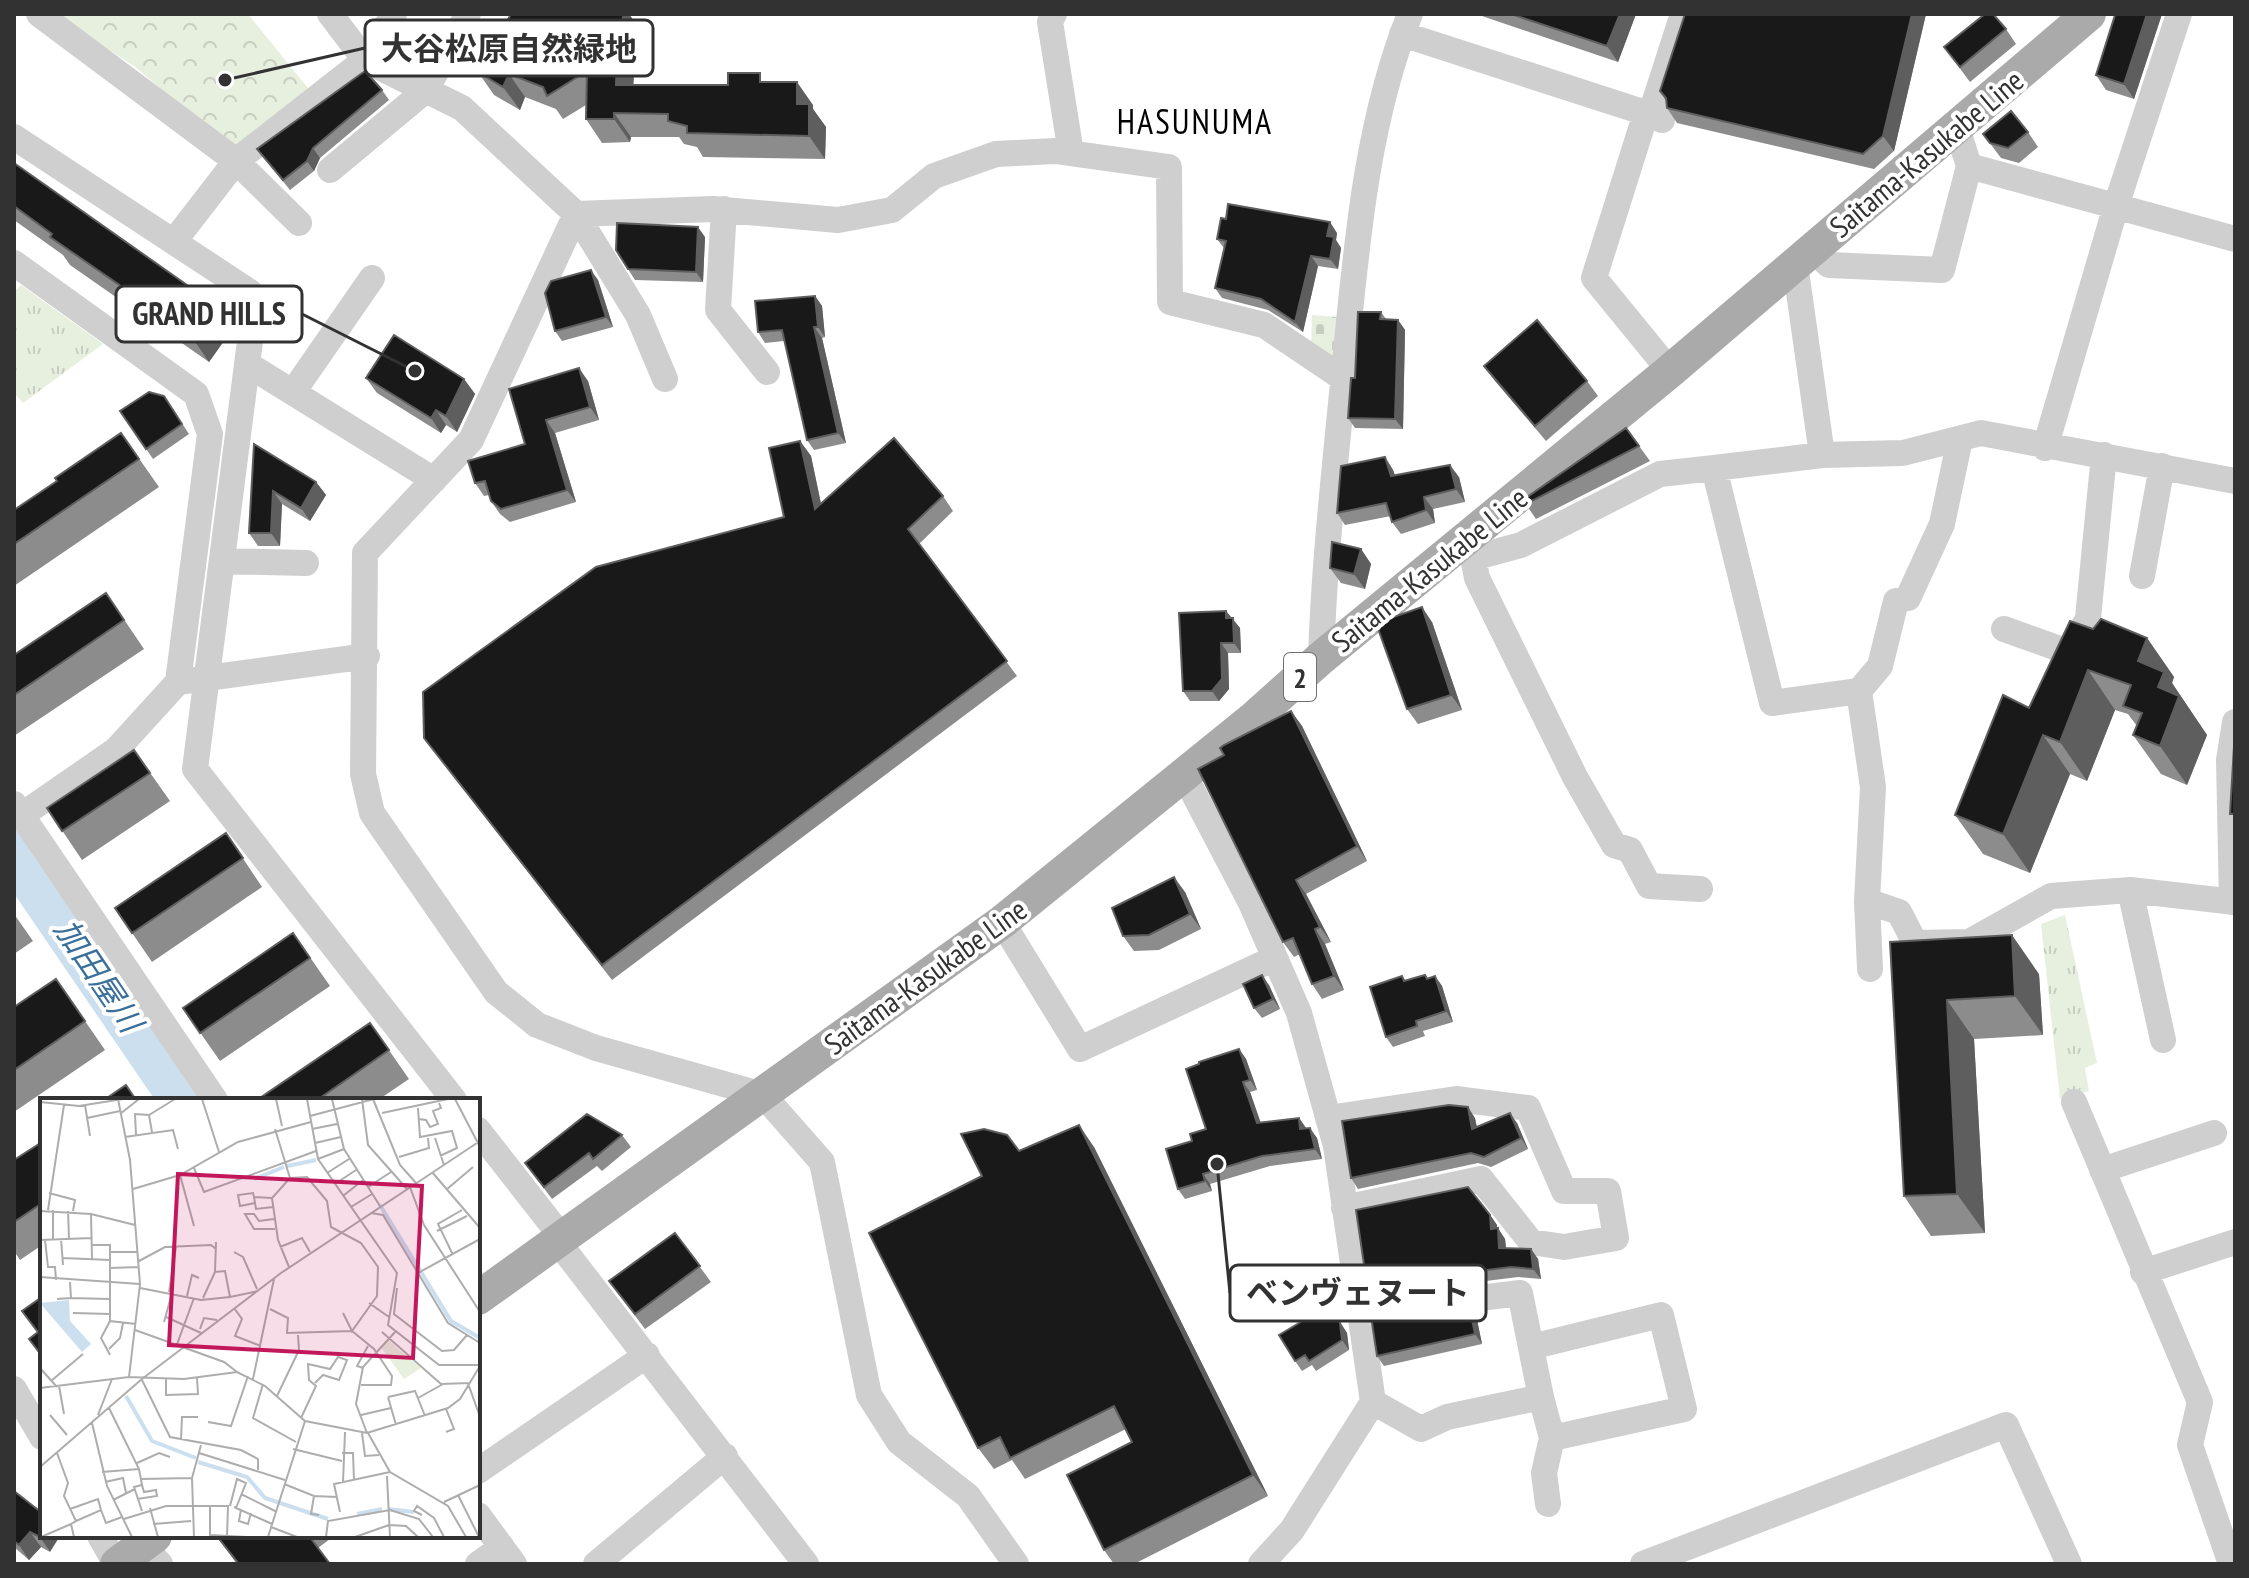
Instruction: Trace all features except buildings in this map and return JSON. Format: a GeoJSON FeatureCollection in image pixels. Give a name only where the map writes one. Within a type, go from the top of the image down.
{"type":"FeatureCollection","features":[{"type":"Feature","properties":{"kind":"main road","name":"Saitama-Kasukabe Line"},"geometry":{"type":"LineString","coordinates":[[480,1297],[1002,922],[1184,775],[1321,658],[1466,551],[1670,371],[2089,14]]}},
{"type":"Feature","properties":{"kind":"street"},"geometry":{"type":"LineString","coordinates":[[39,14],[236,161],[299,223]]}},
{"type":"Feature","properties":{"kind":"street"},"geometry":{"type":"LineString","coordinates":[[330,14],[365,60],[462,108],[576,214],[638,315],[665,379]]}},
{"type":"Feature","properties":{"kind":"street"},"geometry":{"type":"LineString","coordinates":[[175,240],[236,161],[365,60],[394,14]]}},
{"type":"Feature","properties":{"kind":"street"},"geometry":{"type":"LineString","coordinates":[[330,170],[426,90],[468,14]]}},
{"type":"Feature","properties":{"kind":"street"},"geometry":{"type":"LineString","coordinates":[[1054,14],[1050,22],[1071,153]]}},
{"type":"Feature","properties":{"kind":"street"},"geometry":{"type":"LineString","coordinates":[[1662,120],[1651,113],[1683,14]]}},
{"type":"Feature","properties":{"kind":"street"},"geometry":{"type":"LineString","coordinates":[[2045,448],[2116,206],[2179,14]]}},
{"type":"Feature","properties":{"kind":"street"},"geometry":{"type":"LineString","coordinates":[[1321,658],[1324,564],[1357,247],[1375,142],[1406,24],[1646,113],[1594,278],[1670,371]]}},
{"type":"Feature","properties":{"kind":"street"},"geometry":{"type":"LineString","coordinates":[[1822,455],[1804,257],[1829,265],[1942,270],[1969,166],[1957,128]]}},
{"type":"Feature","properties":{"kind":"street"},"geometry":{"type":"LineString","coordinates":[[14,137],[250,292],[253,318],[195,769],[452,1098]]}},
{"type":"Feature","properties":{"kind":"street"},"geometry":{"type":"LineString","coordinates":[[576,214],[724,209],[838,220],[892,210],[934,176],[996,154],[1071,153],[1169,167],[1170,302],[1264,325],[1344,379]]}},
{"type":"Feature","properties":{"kind":"street"},"geometry":{"type":"LineString","coordinates":[[1969,166],[2235,239]]}},
{"type":"Feature","properties":{"kind":"street"},"geometry":{"type":"LineString","coordinates":[[724,209],[718,310],[767,372]]}},
{"type":"Feature","properties":{"kind":"street"},"geometry":{"type":"LineString","coordinates":[[576,214],[471,440],[365,553],[367,656],[363,774],[372,813],[496,992],[537,1025],[596,1048],[763,1095],[822,1162],[869,1395],[899,1442],[968,1496],[1016,1564]]}},
{"type":"Feature","properties":{"kind":"street"},"geometry":{"type":"LineString","coordinates":[[14,263],[105,325],[196,394],[210,434],[178,682],[116,750],[18,810],[214,1098]]}},
{"type":"Feature","properties":{"kind":"street"},"geometry":{"type":"LineString","coordinates":[[293,392],[372,278]]}},
{"type":"Feature","properties":{"kind":"street"},"geometry":{"type":"LineString","coordinates":[[247,364],[434,480]]}},
{"type":"Feature","properties":{"kind":"street"},"geometry":{"type":"LineString","coordinates":[[1700,889],[1649,886],[1630,850],[1614,845],[1575,777],[1466,551],[1521,545],[1660,474],[1822,455],[1903,453],[1981,433],[2045,448],[2104,455],[2235,481]]}},
{"type":"Feature","properties":{"kind":"street"},"geometry":{"type":"LineString","coordinates":[[1714,468],[1772,703],[1859,691],[1880,666],[1896,601],[1908,598],[1942,524],[1960,439]]}},
{"type":"Feature","properties":{"kind":"street"},"geometry":{"type":"LineString","coordinates":[[2004,629],[2071,653],[2088,618],[2104,455]]}},
{"type":"Feature","properties":{"kind":"street"},"geometry":{"type":"LineString","coordinates":[[2142,576],[2162,466]]}},
{"type":"Feature","properties":{"kind":"street"},"geometry":{"type":"LineString","coordinates":[[222,561],[306,563]]}},
{"type":"Feature","properties":{"kind":"street"},"geometry":{"type":"LineString","coordinates":[[178,682],[367,656]]}},
{"type":"Feature","properties":{"kind":"street"},"geometry":{"type":"LineString","coordinates":[[1859,691],[1873,787],[1867,901],[1870,969]]}},
{"type":"Feature","properties":{"kind":"street"},"geometry":{"type":"LineString","coordinates":[[1867,901],[1899,912],[1915,943],[1969,942],[2051,896],[2130,890],[2234,902],[2229,760],[2235,722]]}},
{"type":"Feature","properties":{"kind":"street"},"geometry":{"type":"LineString","coordinates":[[1184,775],[1299,1013],[1336,1146],[1373,1402],[1292,1530],[1261,1564]]}},
{"type":"Feature","properties":{"kind":"street"},"geometry":{"type":"LineString","coordinates":[[2130,890],[2163,1040]]}},
{"type":"Feature","properties":{"kind":"street"},"geometry":{"type":"LineString","coordinates":[[1002,922],[1080,1049],[1275,958]]}},
{"type":"Feature","properties":{"kind":"street"},"geometry":{"type":"LineString","coordinates":[[1328,1118],[1456,1099],[1528,1108],[1564,1191],[1608,1191],[1616,1238],[1564,1247],[1531,1242],[1481,1179],[1344,1208]]}},
{"type":"Feature","properties":{"kind":"street"},"geometry":{"type":"LineString","coordinates":[[2074,1102],[2200,1402],[2190,1445],[2233,1564]]}},
{"type":"Feature","properties":{"kind":"street"},"geometry":{"type":"LineString","coordinates":[[480,1133],[553,1226],[558,1242],[725,1456],[802,1563]]}},
{"type":"Feature","properties":{"kind":"street"},"geometry":{"type":"LineString","coordinates":[[2102,1170],[2214,1133]]}},
{"type":"Feature","properties":{"kind":"street"},"geometry":{"type":"LineString","coordinates":[[2143,1272],[2235,1242]]}},
{"type":"Feature","properties":{"kind":"street"},"geometry":{"type":"LineString","coordinates":[[1358,1313],[1520,1293],[1552,1438],[1544,1473],[1548,1504]]}},
{"type":"Feature","properties":{"kind":"street"},"geometry":{"type":"LineString","coordinates":[[1531,1347],[1661,1315],[1684,1409],[1552,1438]]}},
{"type":"Feature","properties":{"kind":"street"},"geometry":{"type":"LineString","coordinates":[[480,1470],[647,1355]]}},
{"type":"Feature","properties":{"kind":"street"},"geometry":{"type":"LineString","coordinates":[[14,1389],[40,1434]]}},
{"type":"Feature","properties":{"kind":"street"},"geometry":{"type":"LineString","coordinates":[[1373,1402],[1421,1429],[1447,1417],[1541,1397]]}},
{"type":"Feature","properties":{"kind":"street"},"geometry":{"type":"LineString","coordinates":[[1643,1564],[2006,1425],[2069,1564]]}},
{"type":"Feature","properties":{"kind":"street"},"geometry":{"type":"LineString","coordinates":[[596,1564],[725,1456]]}},
{"type":"Feature","properties":{"kind":"street"},"geometry":{"type":"LineString","coordinates":[[479,1563],[508,1555],[480,1518]]}},
{"type":"Feature","properties":{"kind":"street"},"geometry":{"type":"LineString","coordinates":[[104,1538],[138,1555]]}},
{"type":"Feature","properties":{"kind":"green space"},"geometry":{"type":"Polygon","coordinates":[[[53,14],[248,14],[312,93],[237,153],[134,66],[53,14]]]}},
{"type":"Feature","properties":{"kind":"green space"},"geometry":{"type":"Polygon","coordinates":[[[21,285],[103,344],[23,403],[14,393],[14,292],[21,285]]]}},
{"type":"Feature","properties":{"kind":"green space"},"geometry":{"type":"Polygon","coordinates":[[[1312,315],[1337,317],[1336,366],[1311,347],[1312,315]]]}},
{"type":"Feature","properties":{"kind":"green space"},"geometry":{"type":"Polygon","coordinates":[[[2065,915],[2097,1063],[2085,1068],[2089,1091],[2060,1099],[2041,924],[2065,915]]]}},
{"type":"Feature","properties":{"kind":"waterway","name":"加田屋川"},"geometry":{"type":"LineString","coordinates":[[14,851],[183,1098]]}},
{"type":"Feature","properties":{"kind":"place","name":"大谷松原自然緑地"},"geometry":{"type":"Point","coordinates":[225,80]}},
{"type":"Feature","properties":{"kind":"place","name":"GRAND HILLS"},"geometry":{"type":"Point","coordinates":[415,371]}},
{"type":"Feature","properties":{"kind":"place","name":"ベンヴェヌート"},"geometry":{"type":"Point","coordinates":[1217,1164]}},
{"type":"Feature","properties":{"kind":"district","name":"HASUNUMA"},"geometry":{"type":"Point","coordinates":[1195,121]}}]}
